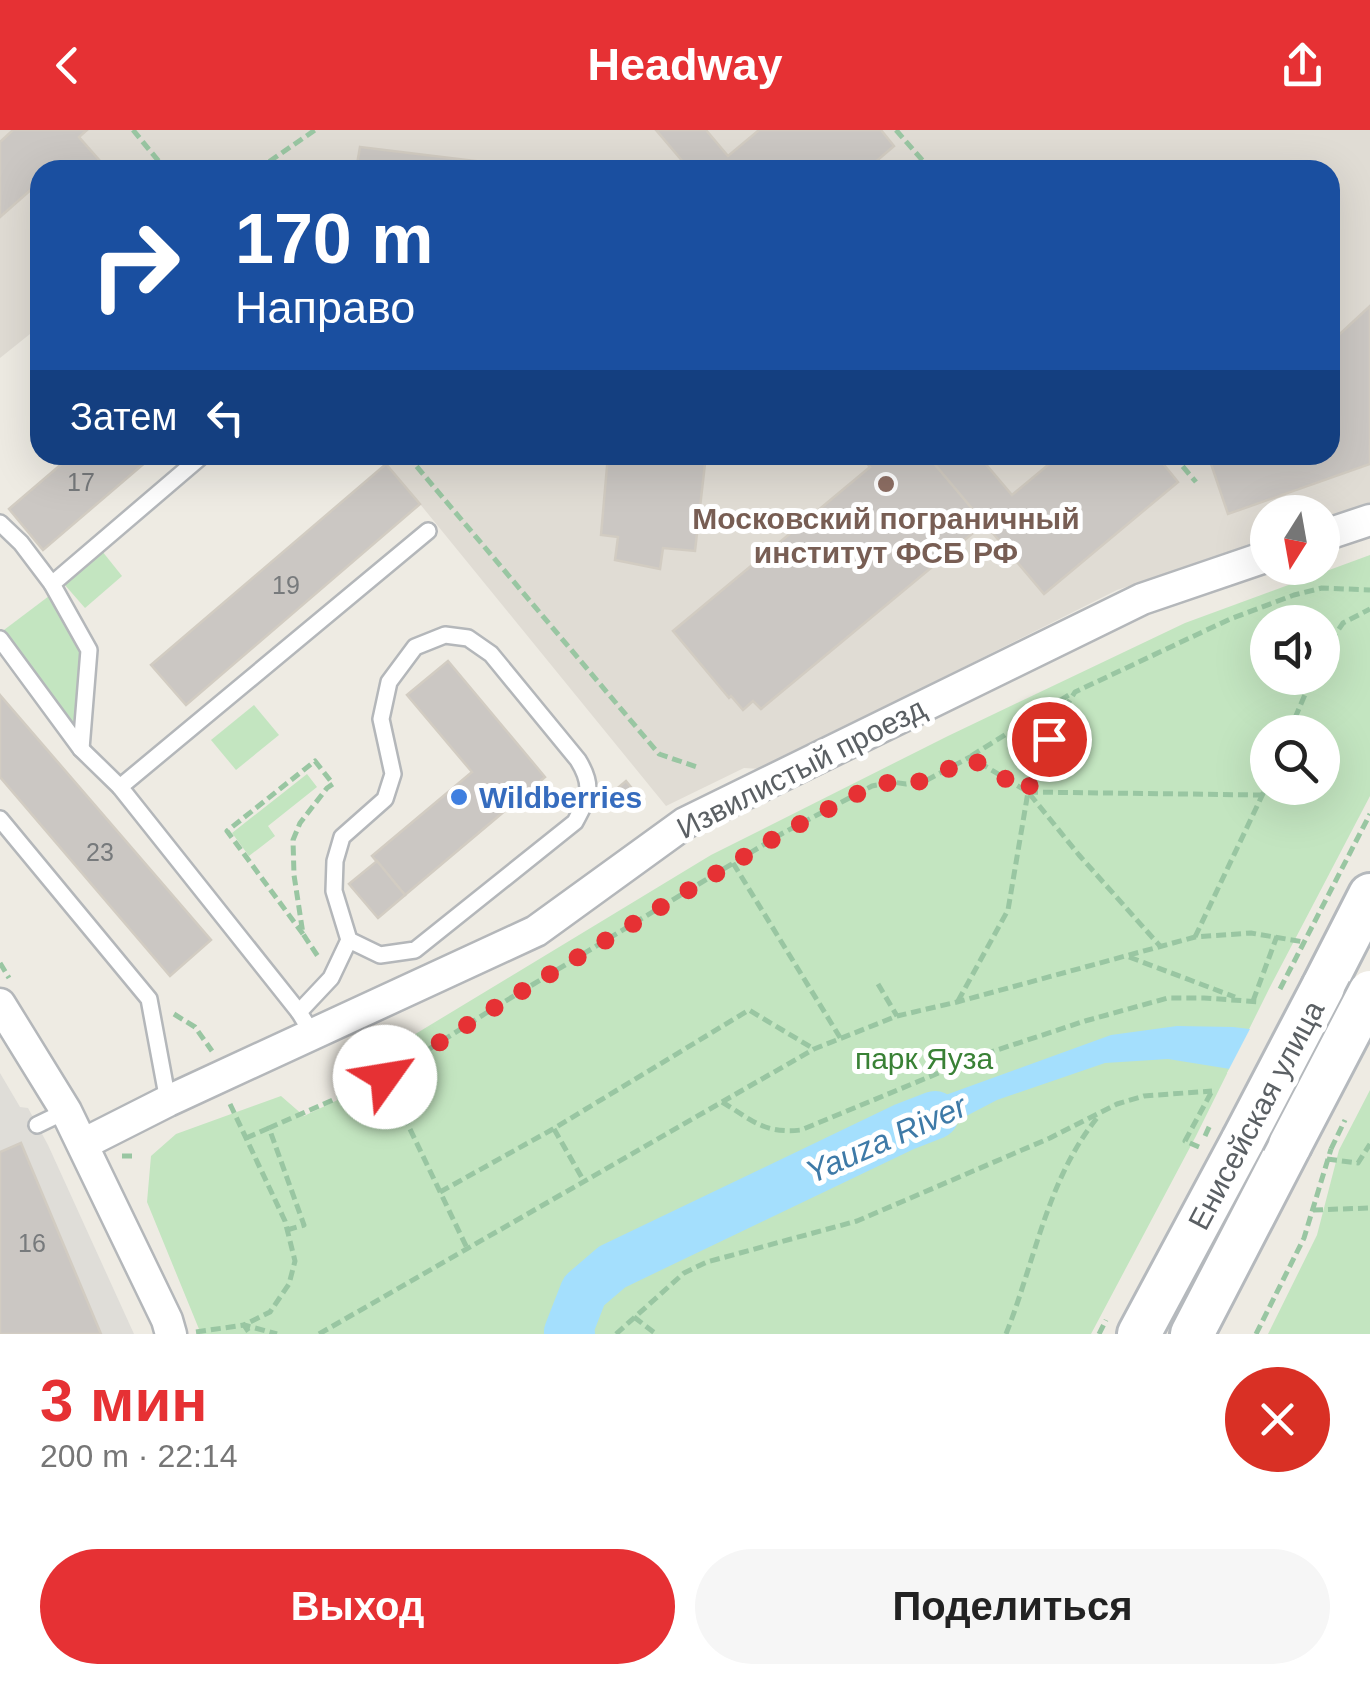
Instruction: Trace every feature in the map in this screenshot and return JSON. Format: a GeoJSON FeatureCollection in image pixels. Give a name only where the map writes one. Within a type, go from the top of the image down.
{"type":"FeatureCollection","features":[{"type":"Feature","properties":{"kind":"main road","name":"Енисейская улица"},"geometry":{"type":"LineString","coordinates":[[1139,1334],[1370,895]]}},
{"type":"Feature","properties":{"kind":"main road","name":"Енисейская улица"},"geometry":{"type":"LineString","coordinates":[[1192,1334],[1316,1151],[1370,992]]}},
{"type":"Feature","properties":{"kind":"street"},"geometry":{"type":"LineString","coordinates":[[1340,530],[1370,520]]}},
{"type":"Feature","properties":{"kind":"street","name":"Извилистый проезд"},"geometry":{"type":"LineString","coordinates":[[84,1144],[219,1077],[306,1023],[378,1004],[536,931],[685,823],[1142,599],[1250,562]]}},
{"type":"Feature","properties":{"kind":"street"},"geometry":{"type":"LineString","coordinates":[[0,1004],[84,1144],[167,1320],[182,1333]]}},
{"type":"Feature","properties":{"kind":"lane"},"geometry":{"type":"LineString","coordinates":[[52,584],[191,465]]}},
{"type":"Feature","properties":{"kind":"lane"},"geometry":{"type":"LineString","coordinates":[[0,523],[52,584],[89,650],[81,750]]}},
{"type":"Feature","properties":{"kind":"lane"},"geometry":{"type":"LineString","coordinates":[[120,786],[428,532]]}},
{"type":"Feature","properties":{"kind":"lane"},"geometry":{"type":"LineString","coordinates":[[0,639],[81,750],[120,786],[306,1023],[349,940],[334,891],[335,862],[342,837],[384,799],[393,774],[380,719],[390,682],[415,647],[445,635],[468,638],[491,654],[578,760],[588,777],[588,798],[575,822],[415,950],[380,955],[349,940]]}},
{"type":"Feature","properties":{"kind":"lane"},"geometry":{"type":"LineString","coordinates":[[0,819],[150,999],[168,1100]]}},
{"type":"Feature","properties":{"kind":"lane"},"geometry":{"type":"LineString","coordinates":[[38,1126],[66,1111]]}},
{"type":"Feature","properties":{"kind":"path"},"geometry":{"type":"LineString","coordinates":[[132,130],[158,160]]}},
{"type":"Feature","properties":{"kind":"path"},"geometry":{"type":"LineString","coordinates":[[271,160],[316,130]]}},
{"type":"Feature","properties":{"kind":"path"},"geometry":{"type":"LineString","coordinates":[[896,130],[922,160]]}},
{"type":"Feature","properties":{"kind":"path"},"geometry":{"type":"LineString","coordinates":[[415,465],[659,754],[697,766]]}},
{"type":"Feature","properties":{"kind":"path"},"geometry":{"type":"LineString","coordinates":[[1182,465],[1196,482]]}},
{"type":"Feature","properties":{"kind":"path"},"geometry":{"type":"LineString","coordinates":[[246,1138],[385,1077],[783,833],[872,786],[927,780],[970,758],[1075,692],[1230,619],[1322,588],[1370,590]]}},
{"type":"Feature","properties":{"kind":"path"},"geometry":{"type":"LineString","coordinates":[[1340,628],[1370,610]]}},
{"type":"Feature","properties":{"kind":"path"},"geometry":{"type":"LineString","coordinates":[[957,1002],[1008,910],[1034,770],[1075,692]]}},
{"type":"Feature","properties":{"kind":"path"},"geometry":{"type":"LineString","coordinates":[[970,758],[1028,792],[1160,946]]}},
{"type":"Feature","properties":{"kind":"path"},"geometry":{"type":"LineString","coordinates":[[302,934],[293,840],[300,823],[333,784],[316,761],[227,831],[331,978]]}},
{"type":"Feature","properties":{"kind":"path"},"geometry":{"type":"LineString","coordinates":[[1028,792],[1250,795]]}},
{"type":"Feature","properties":{"kind":"path"},"geometry":{"type":"LineString","coordinates":[[1194,937],[1257,805]]}},
{"type":"Feature","properties":{"kind":"path"},"geometry":{"type":"LineString","coordinates":[[1280,989],[1370,814]]}},
{"type":"Feature","properties":{"kind":"path"},"geometry":{"type":"LineString","coordinates":[[733,863],[842,1039]]}},
{"type":"Feature","properties":{"kind":"path"},"geometry":{"type":"LineString","coordinates":[[319,1334],[814,1049],[897,1016],[1194,937],[1251,933],[1304,942]]}},
{"type":"Feature","properties":{"kind":"path"},"geometry":{"type":"LineString","coordinates":[[1253,1001],[1277,936]]}},
{"type":"Feature","properties":{"kind":"path"},"geometry":{"type":"LineString","coordinates":[[1125,956],[1243,1000]]}},
{"type":"Feature","properties":{"kind":"path"},"geometry":{"type":"LineString","coordinates":[[878,984],[897,1016]]}},
{"type":"Feature","properties":{"kind":"path"},"geometry":{"type":"LineString","coordinates":[[722,1102],[766,1129],[801,1130],[982,1055],[1085,1021],[1168,998],[1261,1002]]}},
{"type":"Feature","properties":{"kind":"path"},"geometry":{"type":"LineString","coordinates":[[150,999],[195,1027],[213,1052],[219,1077],[285,1221],[294,1261],[289,1284],[270,1312],[244,1326]]}},
{"type":"Feature","properties":{"kind":"path"},"geometry":{"type":"LineString","coordinates":[[378,1004],[385,1077],[467,1248]]}},
{"type":"Feature","properties":{"kind":"path"},"geometry":{"type":"LineString","coordinates":[[440,1192],[749,1010],[814,1049]]}},
{"type":"Feature","properties":{"kind":"path"},"geometry":{"type":"LineString","coordinates":[[616,1334],[684,1273],[707,1262],[857,1221],[1034,1146],[1117,1104],[1144,1096],[1212,1091],[1185,1141],[1199,1147]]}},
{"type":"Feature","properties":{"kind":"path"},"geometry":{"type":"LineString","coordinates":[[1006,1334],[1053,1194],[1082,1137],[1099,1115]]}},
{"type":"Feature","properties":{"kind":"path"},"geometry":{"type":"LineString","coordinates":[[269,1128],[304,1226],[287,1230]]}},
{"type":"Feature","properties":{"kind":"path"},"geometry":{"type":"LineString","coordinates":[[553,1128],[585,1183]]}},
{"type":"Feature","properties":{"kind":"path"},"geometry":{"type":"LineString","coordinates":[[1256,1334],[1304,1238],[1312,1210],[1316,1151],[1358,1163],[1370,1144]]}},
{"type":"Feature","properties":{"kind":"path"},"geometry":{"type":"LineString","coordinates":[[1312,1210],[1370,1208]]}},
{"type":"Feature","properties":{"kind":"path"},"geometry":{"type":"LineString","coordinates":[[634,1317],[656,1334]]}},
{"type":"Feature","properties":{"kind":"path"},"geometry":{"type":"LineString","coordinates":[[244,1326],[250,1334]]}},
{"type":"Feature","properties":{"kind":"path"},"geometry":{"type":"LineString","coordinates":[[182,1333],[244,1326],[277,1334]]}},
{"type":"Feature","properties":{"kind":"shaded area","name":"Московский пограничный институт ФСБ РФ"},"geometry":{"type":"Polygon","coordinates":[[[0,130],[1370,130],[1370,504],[1340,514],[1340,495],[1250,495],[1250,545],[1117,590],[761,769],[744,768],[666,806],[386,465],[1340,465],[1340,160],[30,160],[30,334],[0,358],[0,130]]]}},
{"type":"Feature","properties":{"kind":"shaded area"},"geometry":{"type":"Polygon","coordinates":[[[0,1073],[20,1107],[28,1108],[48,1145],[134,1334],[0,1334],[0,1073]]]}},
{"type":"Feature","properties":{"kind":"green space"},"geometry":{"type":"Polygon","coordinates":[[[102,551],[122,576],[85,608],[64,584],[102,551]]]}},
{"type":"Feature","properties":{"kind":"green space","name":"парк Яуза"},"geometry":{"type":"Polygon","coordinates":[[[1370,555],[1370,796],[1091,1334],[201,1334],[147,1202],[151,1156],[176,1134],[281,1096],[304,1116],[392,1074],[384,1053],[711,855],[1185,623],[1288,585],[1340,585],[1340,566],[1370,555]]]}},
{"type":"Feature","properties":{"kind":"green space"},"geometry":{"type":"Polygon","coordinates":[[[53,593],[87,651],[79,743],[0,633],[53,593]]]}},
{"type":"Feature","properties":{"kind":"green space"},"geometry":{"type":"Polygon","coordinates":[[[254,705],[279,735],[236,770],[211,740],[254,705]]]}},
{"type":"Feature","properties":{"kind":"green space"},"geometry":{"type":"Polygon","coordinates":[[[307,774],[317,787],[268,826],[275,836],[249,856],[232,833],[307,774]]]}},
{"type":"Feature","properties":{"kind":"green space"},"geometry":{"type":"Polygon","coordinates":[[[1370,1090],[1370,1334],[1268,1334],[1317,1235],[1339,1150],[1370,1090]]]}},
{"type":"Feature","properties":{"kind":"water"},"geometry":{"type":"Polygon","coordinates":[[[1177,1026],[1233,1027],[1370,1044],[1230,1069],[1168,1059],[1105,1063],[997,1100],[886,1154],[875,1135],[875,1123],[907,1109],[1111,1035],[1177,1026]]]}},
{"type":"Feature","properties":{"kind":"pier"},"geometry":{"type":"Polygon","coordinates":[[[1252,1025],[1370,1039],[1370,1087],[1227,1073],[1252,1025]]]}},
{"type":"Feature","properties":{"kind":"building"},"geometry":{"type":"Polygon","coordinates":[[[13,130],[87,130],[79,137],[99,160],[30,160],[30,191],[0,217],[0,142],[13,130]]]}},
{"type":"Feature","properties":{"kind":"building"},"geometry":{"type":"Polygon","coordinates":[[[656,130],[706,130],[728,156],[759,130],[881,130],[894,146],[878,160],[682,160],[656,130]]]}},
{"type":"Feature","properties":{"kind":"building"},"geometry":{"type":"Polygon","coordinates":[[[360,147],[467,160],[358,160],[360,147]]]}},
{"type":"Feature","properties":{"kind":"building"},"geometry":{"type":"Polygon","coordinates":[[[1370,306],[1370,464],[1282,495],[1250,495],[1250,506],[1228,514],[1211,465],[1340,465],[1340,334],[1370,306]]]}},
{"type":"Feature","properties":{"kind":"building"},"geometry":{"type":"Polygon","coordinates":[[[60,465],[142,465],[43,550],[9,509],[60,465]]]}},
{"type":"Feature","properties":{"kind":"building"},"geometry":{"type":"Polygon","coordinates":[[[385,465],[420,504],[186,705],[151,665],[385,465]]]}},
{"type":"Feature","properties":{"kind":"building"},"geometry":{"type":"Polygon","coordinates":[[[607,465],[705,465],[695,551],[663,548],[660,569],[615,560],[618,537],[601,535],[607,465]]]}},
{"type":"Feature","properties":{"kind":"building"},"geometry":{"type":"Polygon","coordinates":[[[935,465],[986,465],[1012,495],[1048,465],[1164,465],[1178,482],[1044,594],[935,465]]]}},
{"type":"Feature","properties":{"kind":"building"},"geometry":{"type":"Polygon","coordinates":[[[936,465],[985,523],[761,709],[753,701],[743,710],[673,631],[870,467],[936,465]]]}},
{"type":"Feature","properties":{"kind":"building"},"geometry":{"type":"Polygon","coordinates":[[[448,661],[545,777],[405,895],[372,856],[472,772],[407,695],[448,661]]]}},
{"type":"Feature","properties":{"kind":"building"},"geometry":{"type":"Polygon","coordinates":[[[0,695],[211,940],[170,976],[0,777],[0,695]]]}},
{"type":"Feature","properties":{"kind":"building"},"geometry":{"type":"Polygon","coordinates":[[[626,781],[639,797],[625,808],[613,792],[626,781]]]}},
{"type":"Feature","properties":{"kind":"building"},"geometry":{"type":"Polygon","coordinates":[[[377,861],[405,895],[378,918],[349,884],[377,861]]]}},
{"type":"Feature","properties":{"kind":"building"},"geometry":{"type":"Polygon","coordinates":[[[21,1143],[101,1334],[0,1334],[0,1152],[21,1143]]]}},
{"type":"Feature","properties":{"kind":"waterway","name":"Yauza River"},"geometry":{"type":"LineString","coordinates":[[571,1334],[568,1332],[584,1291],[612,1267],[935,1115]]}},
{"type":"Feature","properties":{"kind":"place","name":"Московский пограничный институт ФСБ РФ"},"geometry":{"type":"Point","coordinates":[886,484]}},
{"type":"Feature","properties":{"kind":"place","name":"Wildberries"},"geometry":{"type":"Point","coordinates":[459,797]}},
{"type":"Feature","properties":{"kind":"route"},"geometry":{"type":"LineString","coordinates":[[385,1077],[783,833],[872,786],[927,780],[970,758],[1028,792],[1049,739]]}}]}
